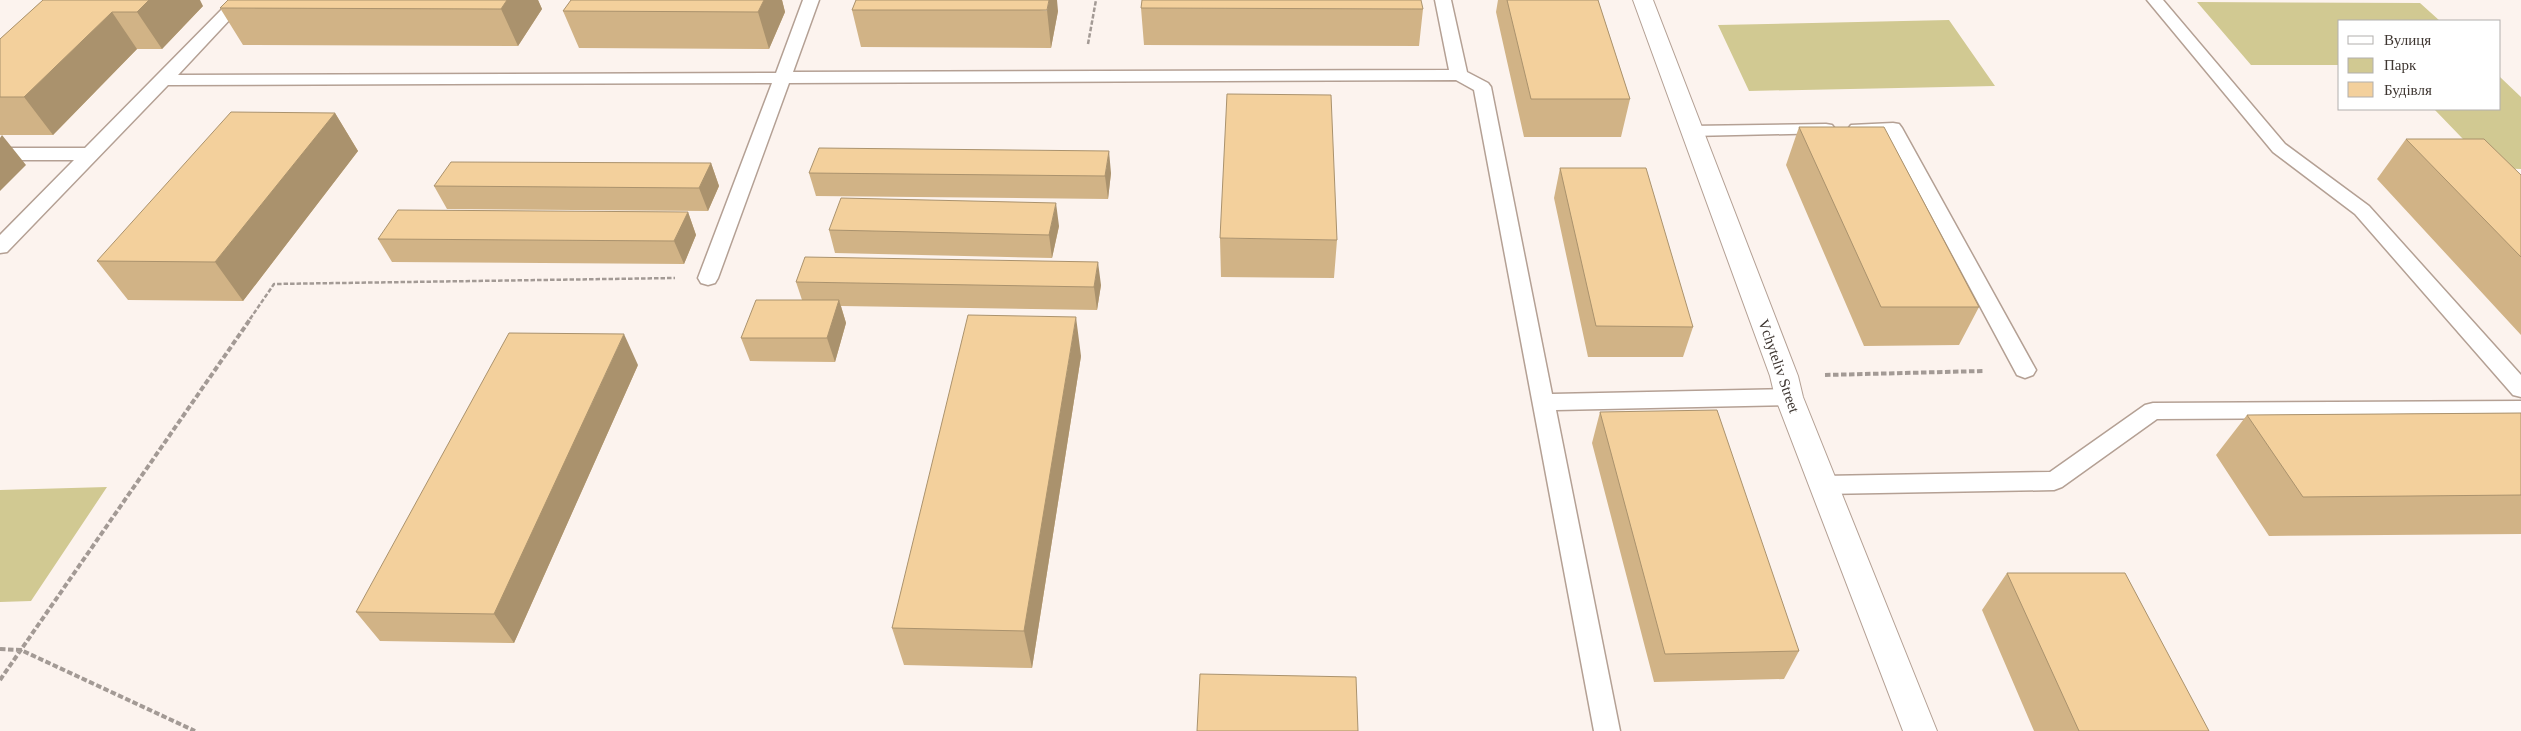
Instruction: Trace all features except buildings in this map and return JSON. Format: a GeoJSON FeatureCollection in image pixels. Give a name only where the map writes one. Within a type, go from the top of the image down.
{"type":"FeatureCollection","features":[{"type":"Feature","properties":{"kind":"street","name":"Vchyteliv Street"},"geometry":{"type":"LineString","coordinates":[[1643,0],[1823,486],[1920,731]]}},
{"type":"Feature","properties":{"kind":"lane"},"geometry":{"type":"LineString","coordinates":[[0,247],[88,154],[166,80],[240,0]]}},
{"type":"Feature","properties":{"kind":"lane"},"geometry":{"type":"LineString","coordinates":[[708,278],[811,0]]}},
{"type":"Feature","properties":{"kind":"lane"},"geometry":{"type":"LineString","coordinates":[[1443,0],[1459,75]]}},
{"type":"Feature","properties":{"kind":"lane"},"geometry":{"type":"LineString","coordinates":[[2155,0],[2279,148],[2362,210],[2521,389]]}},
{"type":"Feature","properties":{"kind":"lane"},"geometry":{"type":"LineString","coordinates":[[166,80],[1459,75],[1482,88],[1607,731]]}},
{"type":"Feature","properties":{"kind":"lane"},"geometry":{"type":"LineString","coordinates":[[1691,131],[1893,128],[2025,370]]}},
{"type":"Feature","properties":{"kind":"lane"},"geometry":{"type":"LineString","coordinates":[[0,154],[88,154]]}},
{"type":"Feature","properties":{"kind":"lane"},"geometry":{"type":"LineString","coordinates":[[1543,402],[1786,387]]}},
{"type":"Feature","properties":{"kind":"lane"},"geometry":{"type":"LineString","coordinates":[[1823,486],[2054,481],[2153,411],[2521,409]]}},
{"type":"Feature","properties":{"kind":"path"},"geometry":{"type":"LineString","coordinates":[[1081,77],[1096,0]]}},
{"type":"Feature","properties":{"kind":"path"},"geometry":{"type":"LineString","coordinates":[[0,680],[274,284],[708,278]]}},
{"type":"Feature","properties":{"kind":"path"},"geometry":{"type":"LineString","coordinates":[[1786,387],[2025,370]]}},
{"type":"Feature","properties":{"kind":"path"},"geometry":{"type":"LineString","coordinates":[[0,649],[21,650],[195,731]]}},
{"type":"Feature","properties":{"kind":"green space"},"geometry":{"type":"Polygon","coordinates":[[[2197,2],[2420,3],[2439,20],[2338,20],[2338,65],[2251,65],[2197,2]]]}},
{"type":"Feature","properties":{"kind":"green space"},"geometry":{"type":"Polygon","coordinates":[[[1949,20],[1995,86],[1749,91],[1718,25],[1949,20]]]}},
{"type":"Feature","properties":{"kind":"green space"},"geometry":{"type":"Polygon","coordinates":[[[2501,78],[2521,97],[2521,169],[2491,168],[2435,110],[2501,110],[2501,78]]]}},
{"type":"Feature","properties":{"kind":"green space"},"geometry":{"type":"Polygon","coordinates":[[[107,487],[31,601],[0,602],[0,490],[107,487]]]}}]}
